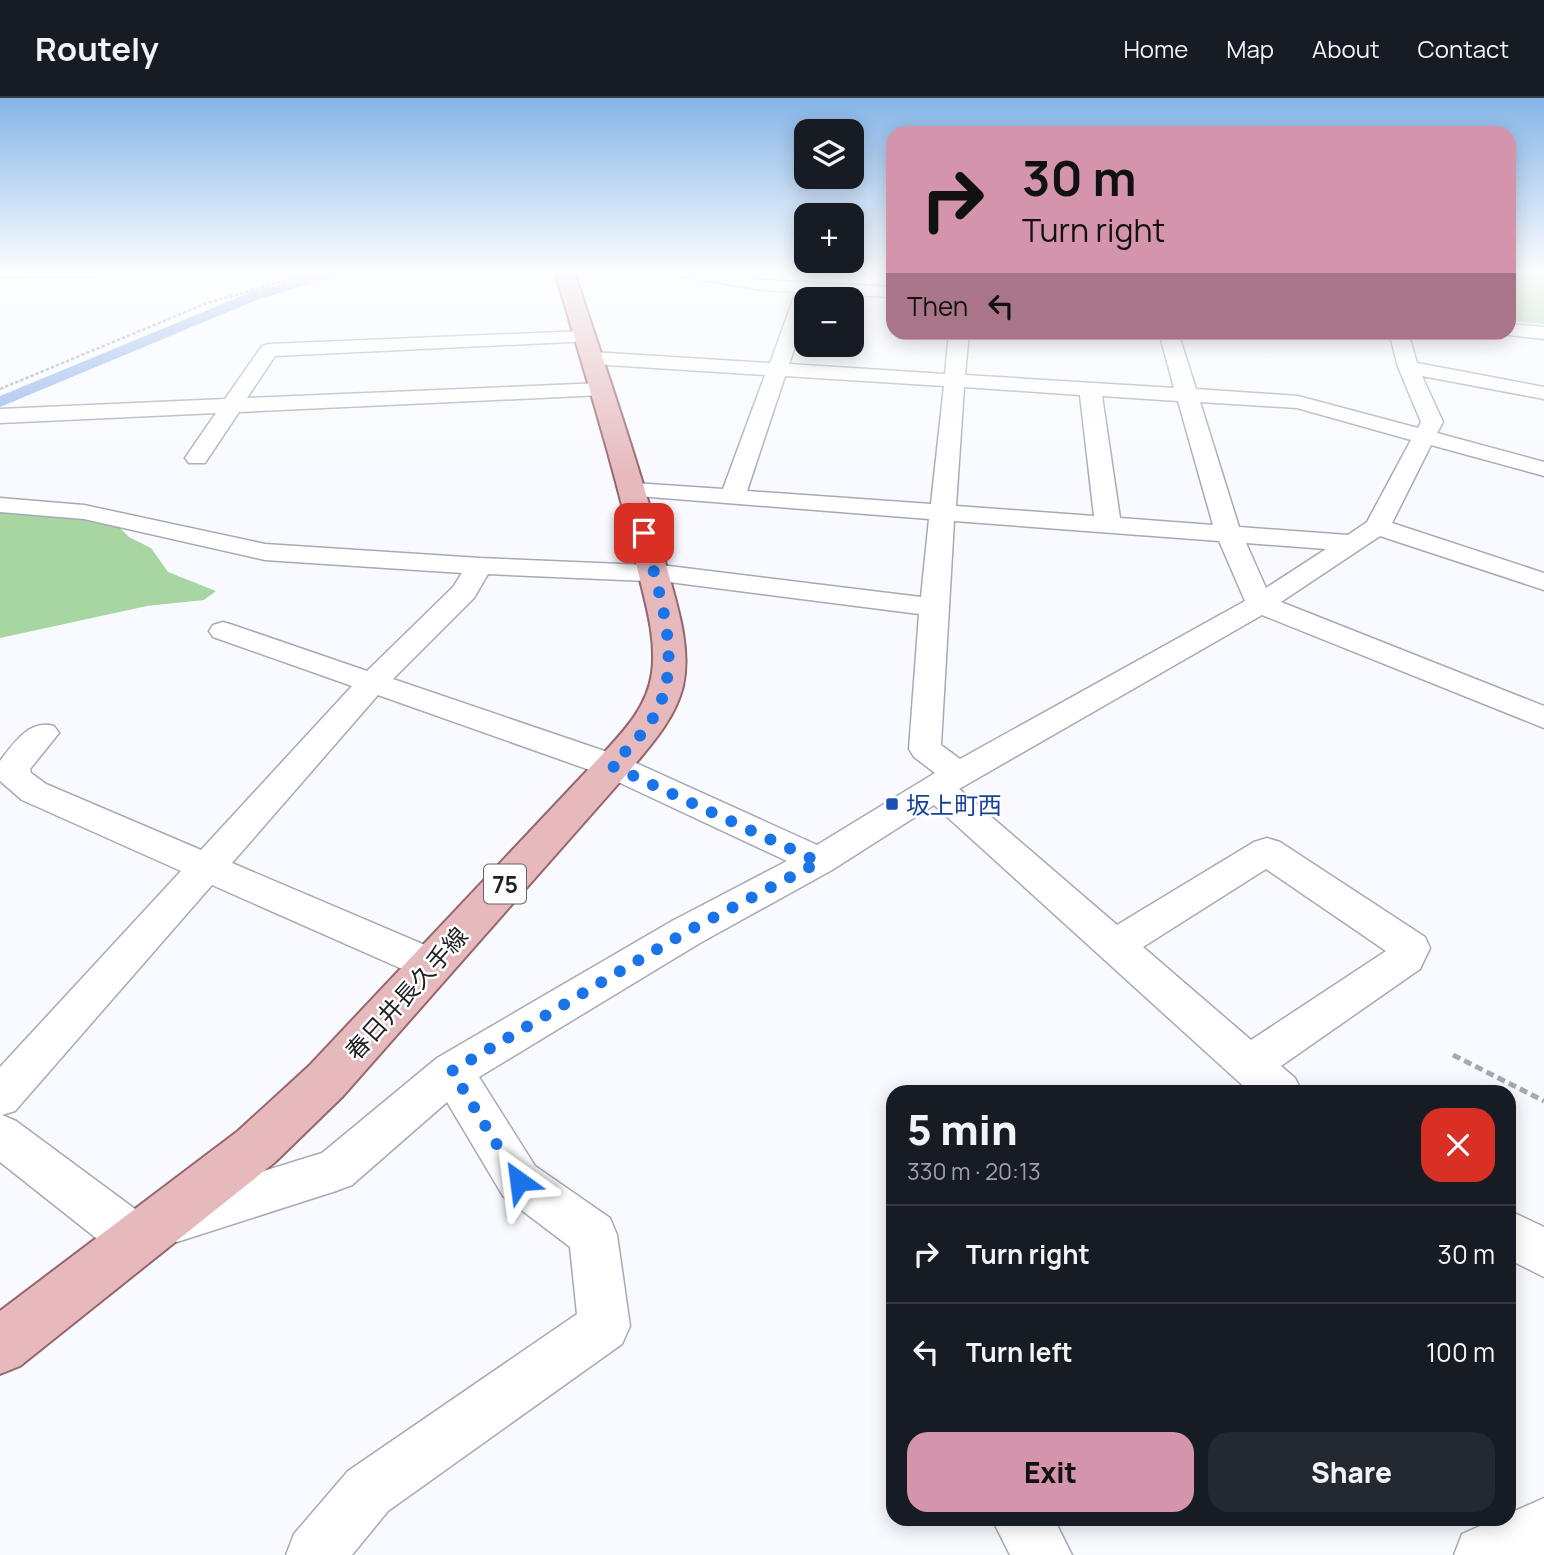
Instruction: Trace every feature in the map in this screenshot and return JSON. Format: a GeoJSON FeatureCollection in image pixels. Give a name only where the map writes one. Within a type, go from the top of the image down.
{"type":"FeatureCollection","features":[{"type":"Feature","properties":{"kind":"main road","name":"春日井長久手線"},"geometry":{"type":"LineString","coordinates":[[0,1346],[256,1147],[326,1081],[651,722],[666,686],[667,632],[634,491],[586,339]]}},
{"type":"Feature","properties":{"kind":"street"},"geometry":{"type":"LineString","coordinates":[[732,498],[787,339]]}},
{"type":"Feature","properties":{"kind":"street"},"geometry":{"type":"LineString","coordinates":[[959,340],[934,607],[925,749],[948,781],[1116,945],[1272,1085]]}},
{"type":"Feature","properties":{"kind":"street"},"geometry":{"type":"LineString","coordinates":[[1170,340],[1228,532],[1260,604],[1544,718]]}},
{"type":"Feature","properties":{"kind":"street"},"geometry":{"type":"LineString","coordinates":[[0,1135],[146,1233],[336,1170],[452,1071],[686,932],[819,862],[948,781],[1260,604],[1377,527],[1432,422],[1408,367],[1400,340]]}},
{"type":"Feature","properties":{"kind":"street"},"geometry":{"type":"LineString","coordinates":[[197,458],[269,350],[776,369],[1298,402],[1544,469]]}},
{"type":"Feature","properties":{"kind":"street"},"geometry":{"type":"LineString","coordinates":[[0,416],[230,406],[593,362]]}},
{"type":"Feature","properties":{"kind":"street"},"geometry":{"type":"LineString","coordinates":[[1408,367],[1544,393]]}},
{"type":"Feature","properties":{"kind":"street"},"geometry":{"type":"LineString","coordinates":[[1090,388],[1108,524]]}},
{"type":"Feature","properties":{"kind":"street"},"geometry":{"type":"LineString","coordinates":[[634,491],[1355,543]]}},
{"type":"Feature","properties":{"kind":"street"},"geometry":{"type":"LineString","coordinates":[[0,505],[84,512],[265,552],[480,566],[669,574],[934,607]]}},
{"type":"Feature","properties":{"kind":"street"},"geometry":{"type":"LineString","coordinates":[[1377,527],[1544,582]]}},
{"type":"Feature","properties":{"kind":"street"},"geometry":{"type":"LineString","coordinates":[[0,1097],[373,682],[464,592],[480,566]]}},
{"type":"Feature","properties":{"kind":"street"},"geometry":{"type":"LineString","coordinates":[[223,631],[612,766],[819,862]]}},
{"type":"Feature","properties":{"kind":"street"},"geometry":{"type":"LineString","coordinates":[[43,733],[13,767],[15,778],[34,792],[432,965]]}},
{"type":"Feature","properties":{"kind":"street"},"geometry":{"type":"LineString","coordinates":[[1116,945],[1267,851],[1411,948],[1406,958],[1248,1065]]}},
{"type":"Feature","properties":{"kind":"street"},"geometry":{"type":"LineString","coordinates":[[315,1555],[368,1491],[604,1326],[593,1235],[519,1181],[452,1071]]}},
{"type":"Feature","properties":{"kind":"street"},"geometry":{"type":"LineString","coordinates":[[1516,1237],[1544,1253]]}},
{"type":"Feature","properties":{"kind":"street"},"geometry":{"type":"LineString","coordinates":[[1025,1526],[1043,1555]]}},
{"type":"Feature","properties":{"kind":"street"},"geometry":{"type":"LineString","coordinates":[[1483,1555],[1544,1527]]}},
{"type":"Feature","properties":{"kind":"path"},"geometry":{"type":"LineString","coordinates":[[0,389],[120,339]]}},
{"type":"Feature","properties":{"kind":"path"},"geometry":{"type":"LineString","coordinates":[[1453,1055],[1512,1085]]}},
{"type":"Feature","properties":{"kind":"path"},"geometry":{"type":"LineString","coordinates":[[1516,1087],[1544,1101]]}},
{"type":"Feature","properties":{"kind":"green space"},"geometry":{"type":"Polygon","coordinates":[[[0,510],[117,525],[129,537],[151,548],[168,572],[216,591],[204,600],[147,606],[0,638],[0,510]]]}},
{"type":"Feature","properties":{"kind":"waterway"},"geometry":{"type":"LineString","coordinates":[[0,402],[151,339]]}},
{"type":"Feature","properties":{"kind":"place","name":"坂上町西"},"geometry":{"type":"Point","coordinates":[892,804]}},
{"type":"Feature","properties":{"kind":"route"},"geometry":{"type":"LineString","coordinates":[[519,1181],[452,1071],[686,932],[819,862],[612,766],[651,722],[666,686],[667,632],[644,533]]}}]}
